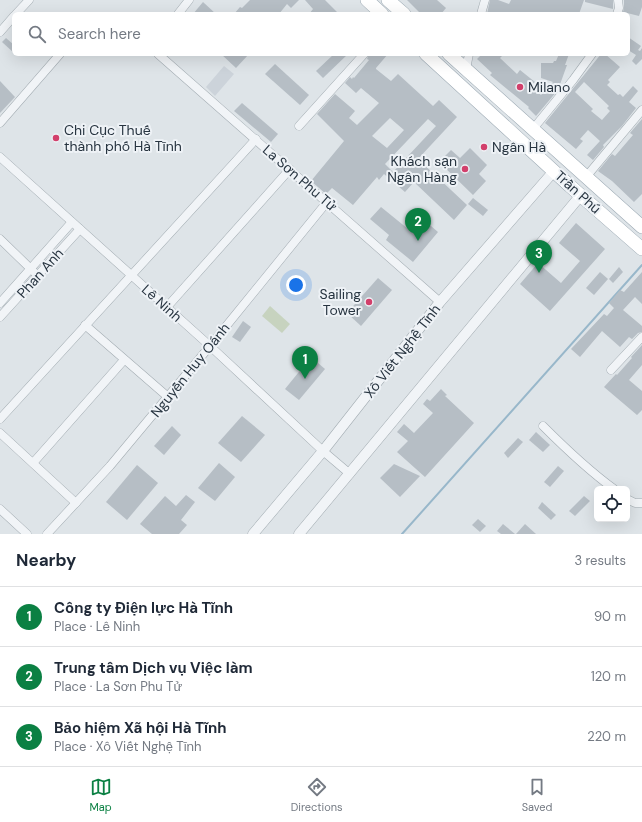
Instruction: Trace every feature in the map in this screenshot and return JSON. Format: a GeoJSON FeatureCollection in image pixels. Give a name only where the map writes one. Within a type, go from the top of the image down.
{"type":"FeatureCollection","features":[{"type":"Feature","properties":{"kind":"main road"},"geometry":{"type":"LineString","coordinates":[[367,0],[380,12]]}},
{"type":"Feature","properties":{"kind":"main road"},"geometry":{"type":"LineString","coordinates":[[388,0],[402,12]]}},
{"type":"Feature","properties":{"kind":"main road","name":"Trần Phú"},"geometry":{"type":"LineString","coordinates":[[428,56],[642,249]]}},
{"type":"Feature","properties":{"kind":"main road","name":"Trần Phú"},"geometry":{"type":"LineString","coordinates":[[451,56],[642,227]]}},
{"type":"Feature","properties":{"kind":"street"},"geometry":{"type":"LineString","coordinates":[[180,12],[190,0]]}},
{"type":"Feature","properties":{"kind":"street"},"geometry":{"type":"LineString","coordinates":[[482,12],[485,0]]}},
{"type":"Feature","properties":{"kind":"street"},"geometry":{"type":"LineString","coordinates":[[618,0],[620,8],[618,12]]}},
{"type":"Feature","properties":{"kind":"street"},"geometry":{"type":"LineString","coordinates":[[18,12],[26,1]]}},
{"type":"Feature","properties":{"kind":"street"},"geometry":{"type":"LineString","coordinates":[[0,32],[12,18]]}},
{"type":"Feature","properties":{"kind":"street"},"geometry":{"type":"LineString","coordinates":[[0,124],[58,56]]}},
{"type":"Feature","properties":{"kind":"street","name":"La Sơn Phu Tử"},"geometry":{"type":"LineString","coordinates":[[160,56],[440,302]]}},
{"type":"Feature","properties":{"kind":"street"},"geometry":{"type":"LineString","coordinates":[[299,126],[362,56]]}},
{"type":"Feature","properties":{"kind":"street"},"geometry":{"type":"LineString","coordinates":[[466,69],[469,56]]}},
{"type":"Feature","properties":{"kind":"street"},"geometry":{"type":"LineString","coordinates":[[533,129],[591,56]]}},
{"type":"Feature","properties":{"kind":"street"},"geometry":{"type":"LineString","coordinates":[[586,177],[642,110]]}},
{"type":"Feature","properties":{"kind":"street"},"geometry":{"type":"LineString","coordinates":[[0,419],[256,139]]}},
{"type":"Feature","properties":{"kind":"street","name":"Lê Ninh"},"geometry":{"type":"LineString","coordinates":[[0,157],[350,474]]}},
{"type":"Feature","properties":{"kind":"street"},"geometry":{"type":"LineString","coordinates":[[167,307],[290,169]]}},
{"type":"Feature","properties":{"kind":"street","name":"Xô Viết Nghệ Tĩnh"},"geometry":{"type":"LineString","coordinates":[[253,534],[323,451],[440,302],[554,171]]}},
{"type":"Feature","properties":{"kind":"street"},"geometry":{"type":"LineString","coordinates":[[299,534],[581,195]]}},
{"type":"Feature","properties":{"kind":"street","name":"Nguyễn Huy Oánh"},"geometry":{"type":"LineString","coordinates":[[47,534],[110,466],[327,202]]}},
{"type":"Feature","properties":{"kind":"street","name":"Phan Anh"},"geometry":{"type":"LineString","coordinates":[[0,302],[72,222]]}},
{"type":"Feature","properties":{"kind":"street","name":"Phan Anh"},"geometry":{"type":"LineString","coordinates":[[0,317],[80,229]]}},
{"type":"Feature","properties":{"kind":"street"},"geometry":{"type":"LineString","coordinates":[[0,239],[38,276]]}},
{"type":"Feature","properties":{"kind":"street"},"geometry":{"type":"LineString","coordinates":[[84,326],[168,397]]}},
{"type":"Feature","properties":{"kind":"street"},"geometry":{"type":"LineString","coordinates":[[611,370],[642,337]]}},
{"type":"Feature","properties":{"kind":"street"},"geometry":{"type":"LineString","coordinates":[[33,463],[124,360]]}},
{"type":"Feature","properties":{"kind":"street"},"geometry":{"type":"LineString","coordinates":[[543,426],[582,464],[610,486]]}},
{"type":"Feature","properties":{"kind":"street"},"geometry":{"type":"LineString","coordinates":[[0,433],[76,503]]}},
{"type":"Feature","properties":{"kind":"street"},"geometry":{"type":"LineString","coordinates":[[630,500],[635,503],[642,503]]}},
{"type":"Feature","properties":{"kind":"street"},"geometry":{"type":"LineString","coordinates":[[0,509],[27,534]]}},
{"type":"Feature","properties":{"kind":"shaded area"},"geometry":{"type":"Polygon","coordinates":[[[224,66],[234,74],[215,96],[206,87],[224,66]]]}},
{"type":"Feature","properties":{"kind":"green space"},"geometry":{"type":"Polygon","coordinates":[[[270,306],[290,324],[282,333],[262,316],[270,306]]]}},
{"type":"Feature","properties":{"kind":"building"},"geometry":{"type":"Polygon","coordinates":[[[250,0],[299,0],[291,8],[287,4],[281,12],[236,12],[240,7],[242,8],[250,0]]]}},
{"type":"Feature","properties":{"kind":"building"},"geometry":{"type":"Polygon","coordinates":[[[305,0],[325,0],[337,12],[311,12],[313,9],[305,0]]]}},
{"type":"Feature","properties":{"kind":"building"},"geometry":{"type":"Polygon","coordinates":[[[407,0],[437,0],[446,8],[443,12],[419,12],[407,0]]]}},
{"type":"Feature","properties":{"kind":"building"},"geometry":{"type":"Polygon","coordinates":[[[490,0],[498,0],[509,4],[511,0],[584,0],[580,12],[487,12],[490,0]]]}},
{"type":"Feature","properties":{"kind":"building"},"geometry":{"type":"Polygon","coordinates":[[[585,0],[613,0],[613,9],[585,2],[585,0]]]}},
{"type":"Feature","properties":{"kind":"building"},"geometry":{"type":"Polygon","coordinates":[[[624,0],[642,0],[642,7],[639,16],[630,14],[630,12],[623,12],[624,0]]]}},
{"type":"Feature","properties":{"kind":"building"},"geometry":{"type":"Polygon","coordinates":[[[203,2],[214,12],[195,12],[203,2]]]}},
{"type":"Feature","properties":{"kind":"building"},"geometry":{"type":"Polygon","coordinates":[[[6,38],[12,43],[12,51],[2,42],[6,38]]]}},
{"type":"Feature","properties":{"kind":"building"},"geometry":{"type":"Polygon","coordinates":[[[630,38],[641,46],[638,50],[640,51],[642,48],[642,59],[636,65],[632,61],[636,55],[630,51],[630,38]]]}},
{"type":"Feature","properties":{"kind":"building"},"geometry":{"type":"Polygon","coordinates":[[[223,56],[247,56],[236,68],[223,56]]]}},
{"type":"Feature","properties":{"kind":"building"},"geometry":{"type":"Polygon","coordinates":[[[332,56],[346,56],[323,78],[316,71],[332,56]]]}},
{"type":"Feature","properties":{"kind":"building"},"geometry":{"type":"Polygon","coordinates":[[[368,56],[386,56],[376,69],[391,81],[398,74],[433,106],[439,100],[457,117],[418,159],[467,205],[454,220],[414,182],[405,192],[384,174],[379,180],[377,177],[353,205],[332,188],[326,194],[311,181],[344,141],[317,114],[335,94],[355,111],[349,118],[357,125],[379,103],[361,88],[356,93],[345,83],[350,77],[352,79],[353,77],[354,78],[369,60],[367,59],[368,56]],[[390,118],[372,136],[387,148],[404,130],[390,118]],[[428,119],[385,164],[393,172],[436,126],[428,119]]]}},
{"type":"Feature","properties":{"kind":"building"},"geometry":{"type":"Polygon","coordinates":[[[480,56],[502,56],[500,58],[517,74],[520,70],[535,82],[530,86],[541,95],[553,82],[541,78],[541,63],[553,63],[556,61],[558,56],[568,56],[565,65],[567,65],[558,90],[536,116],[528,108],[529,107],[490,75],[492,73],[477,59],[480,56]]]}},
{"type":"Feature","properties":{"kind":"building"},"geometry":{"type":"Polygon","coordinates":[[[599,56],[607,56],[620,67],[608,80],[610,82],[607,85],[618,95],[620,94],[623,97],[633,86],[638,91],[629,102],[636,108],[622,126],[603,145],[604,147],[593,160],[587,155],[600,141],[588,130],[580,139],[583,141],[576,149],[545,123],[599,56]],[[584,82],[575,92],[593,109],[591,111],[602,120],[610,111],[607,108],[609,106],[584,82]]]}},
{"type":"Feature","properties":{"kind":"building"},"geometry":{"type":"Polygon","coordinates":[[[275,64],[309,95],[300,105],[265,74],[275,64]]]}},
{"type":"Feature","properties":{"kind":"building"},"geometry":{"type":"Polygon","coordinates":[[[0,81],[15,97],[0,113],[0,81]]]}},
{"type":"Feature","properties":{"kind":"building"},"geometry":{"type":"Polygon","coordinates":[[[242,103],[278,134],[271,142],[234,111],[242,103]]]}},
{"type":"Feature","properties":{"kind":"building"},"geometry":{"type":"Polygon","coordinates":[[[642,119],[642,194],[634,202],[612,181],[598,171],[612,154],[615,156],[633,135],[630,133],[642,119]]]}},
{"type":"Feature","properties":{"kind":"building","name":"Khách sạn Ngân Hàng"},"geometry":{"type":"Polygon","coordinates":[[[470,148],[487,165],[479,174],[486,181],[473,195],[439,162],[451,150],[460,158],[470,148]]]}},
{"type":"Feature","properties":{"kind":"building"},"geometry":{"type":"Polygon","coordinates":[[[473,198],[488,210],[483,216],[468,204],[473,198]]]}},
{"type":"Feature","properties":{"kind":"building"},"geometry":{"type":"Polygon","coordinates":[[[381,207],[413,233],[424,220],[438,232],[413,262],[386,240],[389,235],[370,219],[381,207]]]}},
{"type":"Feature","properties":{"kind":"building"},"geometry":{"type":"Polygon","coordinates":[[[576,223],[605,249],[550,311],[520,284],[538,263],[561,283],[580,261],[559,243],[576,223]]]}},
{"type":"Feature","properties":{"kind":"building"},"geometry":{"type":"Polygon","coordinates":[[[619,267],[623,272],[613,283],[609,279],[619,267]]]}},
{"type":"Feature","properties":{"kind":"building"},"geometry":{"type":"Polygon","coordinates":[[[600,272],[608,279],[594,295],[586,288],[600,272]]]}},
{"type":"Feature","properties":{"kind":"building"},"geometry":{"type":"Polygon","coordinates":[[[642,272],[642,304],[635,297],[623,310],[642,326],[642,332],[638,333],[632,339],[629,337],[620,347],[602,331],[580,357],[571,349],[604,314],[607,316],[614,308],[609,303],[620,290],[624,292],[642,272]]]}},
{"type":"Feature","properties":{"kind":"building","name":"Sailing Tower"},"geometry":{"type":"Polygon","coordinates":[[[378,278],[392,290],[361,326],[347,313],[378,278]]]}},
{"type":"Feature","properties":{"kind":"building"},"geometry":{"type":"Polygon","coordinates":[[[243,321],[251,327],[240,342],[232,337],[243,321]]]}},
{"type":"Feature","properties":{"kind":"building"},"geometry":{"type":"Polygon","coordinates":[[[642,345],[642,365],[629,380],[642,391],[642,410],[637,415],[604,387],[616,374],[617,375],[642,345]]]}},
{"type":"Feature","properties":{"kind":"building"},"geometry":{"type":"Polygon","coordinates":[[[311,357],[325,369],[299,400],[285,389],[311,357]]]}},
{"type":"Feature","properties":{"kind":"building"},"geometry":{"type":"Polygon","coordinates":[[[441,389],[447,395],[445,396],[474,423],[425,477],[397,452],[408,441],[397,432],[404,424],[414,433],[433,413],[423,404],[427,399],[430,401],[441,389]]]}},
{"type":"Feature","properties":{"kind":"building"},"geometry":{"type":"Polygon","coordinates":[[[242,416],[265,435],[241,462],[218,443],[242,416]]]}},
{"type":"Feature","properties":{"kind":"building"},"geometry":{"type":"Polygon","coordinates":[[[172,426],[181,435],[164,455],[154,446],[172,426]]]}},
{"type":"Feature","properties":{"kind":"building"},"geometry":{"type":"Polygon","coordinates":[[[536,432],[550,445],[543,452],[529,440],[536,432]]]}},
{"type":"Feature","properties":{"kind":"building"},"geometry":{"type":"Polygon","coordinates":[[[518,438],[523,442],[508,458],[504,453],[518,438]]]}},
{"type":"Feature","properties":{"kind":"building"},"geometry":{"type":"Polygon","coordinates":[[[219,463],[235,477],[215,501],[198,488],[219,463]]]}},
{"type":"Feature","properties":{"kind":"building"},"geometry":{"type":"Polygon","coordinates":[[[394,464],[420,476],[400,497],[380,478],[394,464]]]}},
{"type":"Feature","properties":{"kind":"building"},"geometry":{"type":"Polygon","coordinates":[[[137,465],[158,483],[127,520],[106,502],[137,465]]]}},
{"type":"Feature","properties":{"kind":"building"},"geometry":{"type":"Polygon","coordinates":[[[558,466],[564,471],[550,487],[544,482],[558,466]]]}},
{"type":"Feature","properties":{"kind":"building"},"geometry":{"type":"Polygon","coordinates":[[[186,495],[195,502],[181,520],[187,525],[179,534],[152,534],[140,524],[165,496],[176,506],[186,495]]]}},
{"type":"Feature","properties":{"kind":"building"},"geometry":{"type":"Polygon","coordinates":[[[584,496],[590,501],[575,516],[569,511],[584,496]]]}},
{"type":"Feature","properties":{"kind":"building"},"geometry":{"type":"Polygon","coordinates":[[[542,502],[556,515],[551,520],[538,508],[542,502]]]}},
{"type":"Feature","properties":{"kind":"building"},"geometry":{"type":"Polygon","coordinates":[[[478,519],[486,526],[480,532],[472,525],[478,519]]]}},
{"type":"Feature","properties":{"kind":"building"},"geometry":{"type":"Polygon","coordinates":[[[503,524],[515,534],[501,534],[497,531],[503,524]]]}},
{"type":"Feature","properties":{"kind":"building"},"geometry":{"type":"Polygon","coordinates":[[[525,524],[536,534],[516,534],[525,524]]]}},
{"type":"Feature","properties":{"kind":"waterway"},"geometry":{"type":"LineString","coordinates":[[402,534],[642,265]]}},
{"type":"Feature","properties":{"kind":"place","name":"Milano"},"geometry":{"type":"Point","coordinates":[520,87]}},
{"type":"Feature","properties":{"kind":"place","name":"Chi Cục Thuế thành phố Hà Tĩnh"},"geometry":{"type":"Point","coordinates":[56,138]}},
{"type":"Feature","properties":{"kind":"place","name":"Ngân Hà"},"geometry":{"type":"Point","coordinates":[484,147]}},
{"type":"Feature","properties":{"kind":"place","name":"Khách sạn Ngân Hàng"},"geometry":{"type":"Point","coordinates":[465,169]}},
{"type":"Feature","properties":{"kind":"place","name":"Trung tâm Dịch vụ Việc làm"},"geometry":{"type":"Point","coordinates":[418,241]}},
{"type":"Feature","properties":{"kind":"place","name":"Bảo hiệm Xã hội Hà Tĩnh"},"geometry":{"type":"Point","coordinates":[539,273]}},
{"type":"Feature","properties":{"kind":"place","name":"Sailing Tower"},"geometry":{"type":"Point","coordinates":[369,302]}},
{"type":"Feature","properties":{"kind":"place","name":"Công ty Điện lực Hà Tĩnh"},"geometry":{"type":"Point","coordinates":[305,379]}}]}
